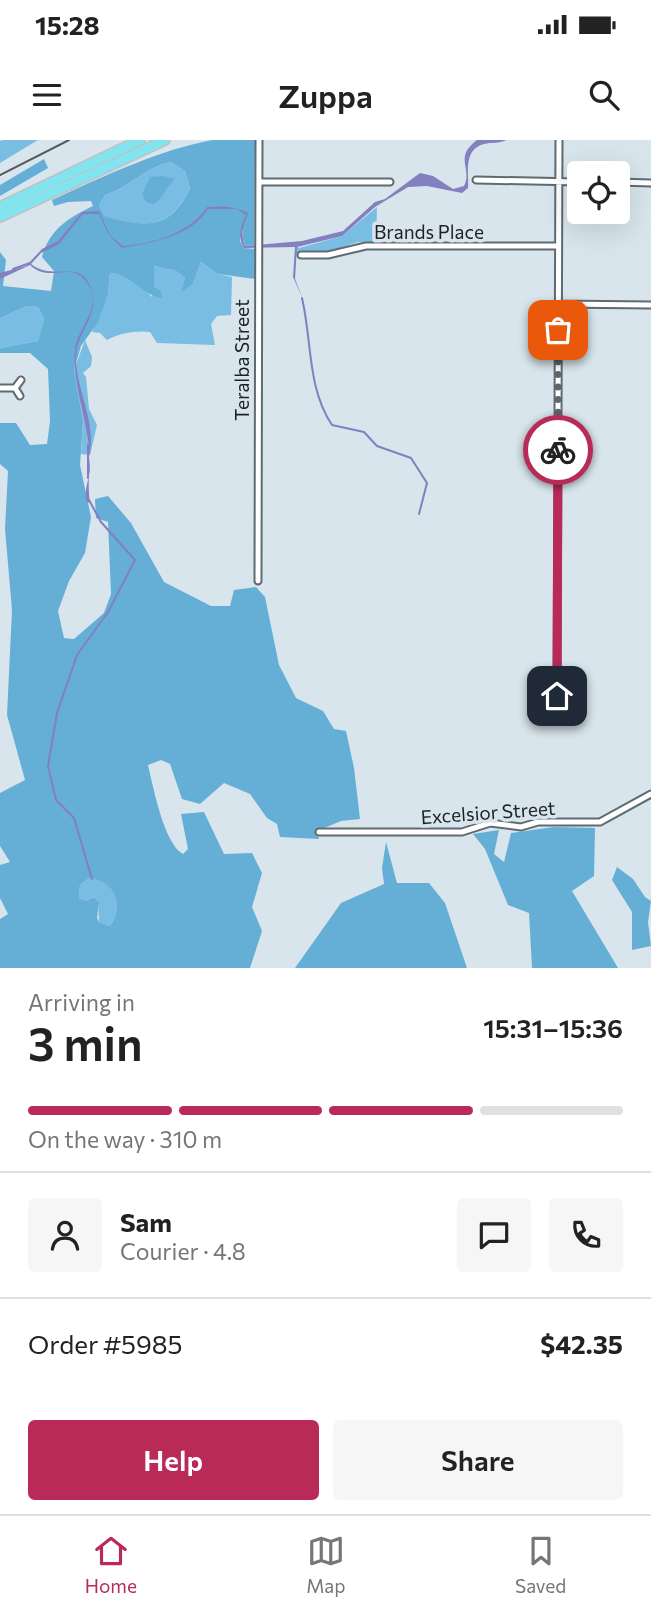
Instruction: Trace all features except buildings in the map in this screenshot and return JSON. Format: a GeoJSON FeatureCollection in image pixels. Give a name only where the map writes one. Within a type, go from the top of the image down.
{"type":"FeatureCollection","features":[{"type":"Feature","properties":{"kind":"main road"},"geometry":{"type":"LineString","coordinates":[[0,207],[140,140]]}},
{"type":"Feature","properties":{"kind":"main road"},"geometry":{"type":"LineString","coordinates":[[0,217],[165,140]]}},
{"type":"Feature","properties":{"kind":"street","name":"Teralba Street"},"geometry":{"type":"LineString","coordinates":[[258,581],[259,140]]}},
{"type":"Feature","properties":{"kind":"street"},"geometry":{"type":"LineString","coordinates":[[557,696],[559,140]]}},
{"type":"Feature","properties":{"kind":"street"},"geometry":{"type":"LineString","coordinates":[[476,180],[567,181]]}},
{"type":"Feature","properties":{"kind":"street"},"geometry":{"type":"LineString","coordinates":[[260,182],[390,181]]}},
{"type":"Feature","properties":{"kind":"street"},"geometry":{"type":"LineString","coordinates":[[630,182],[651,183]]}},
{"type":"Feature","properties":{"kind":"street","name":"Brands Place"},"geometry":{"type":"LineString","coordinates":[[301,255],[328,255],[366,246],[558,246]]}},
{"type":"Feature","properties":{"kind":"street"},"geometry":{"type":"LineString","coordinates":[[558,304],[651,305]]}},
{"type":"Feature","properties":{"kind":"street"},"geometry":{"type":"LineString","coordinates":[[15,388],[21,380]]}},
{"type":"Feature","properties":{"kind":"street"},"geometry":{"type":"LineString","coordinates":[[0,388],[15,388]]}},
{"type":"Feature","properties":{"kind":"street"},"geometry":{"type":"LineString","coordinates":[[15,388],[20,396]]}},
{"type":"Feature","properties":{"kind":"street","name":"Excelsior Street"},"geometry":{"type":"LineString","coordinates":[[319,832],[462,832],[490,823],[521,827],[538,822],[600,822],[651,794]]}},
{"type":"Feature","properties":{"kind":"shaded area"},"geometry":{"type":"Polygon","coordinates":[[[38,140],[0,163],[0,141],[38,140]]]}},
{"type":"Feature","properties":{"kind":"shaded area"},"geometry":{"type":"Polygon","coordinates":[[[213,140],[255,140],[254,245],[244,246],[242,229],[240,241],[244,248],[255,249],[255,279],[218,274],[201,262],[193,284],[181,292],[185,278],[176,271],[154,266],[154,287],[161,291],[162,298],[125,277],[110,273],[108,294],[98,322],[81,346],[74,370],[83,421],[80,465],[91,517],[85,553],[69,581],[58,611],[64,638],[74,639],[104,613],[111,594],[108,522],[96,518],[95,499],[108,496],[131,523],[164,582],[211,606],[230,606],[234,590],[256,587],[265,597],[279,665],[296,698],[323,711],[334,729],[346,731],[360,819],[341,821],[317,831],[319,839],[280,837],[277,824],[267,818],[250,794],[224,783],[200,804],[182,799],[170,764],[161,760],[148,765],[165,827],[176,848],[183,854],[188,849],[181,814],[204,812],[224,854],[252,853],[262,873],[252,907],[262,931],[250,968],[0,968],[0,919],[8,914],[0,898],[0,865],[10,862],[0,846],[0,793],[25,780],[7,715],[12,610],[5,529],[8,471],[0,464],[0,423],[16,423],[30,445],[47,444],[50,421],[48,369],[30,353],[0,353],[0,348],[38,341],[44,319],[38,307],[27,306],[0,318],[0,252],[6,260],[3,286],[51,291],[54,271],[42,257],[49,239],[75,215],[93,206],[91,201],[54,206],[52,200],[131,165],[213,140]],[[171,162],[153,168],[105,195],[99,206],[104,216],[144,223],[165,219],[174,212],[190,188],[185,171],[171,162]],[[89,878],[80,885],[79,898],[86,901],[94,897],[99,902],[99,922],[110,926],[117,910],[115,895],[105,884],[89,878]]]}},
{"type":"Feature","properties":{"kind":"shaded area"},"geometry":{"type":"Polygon","coordinates":[[[477,140],[506,140],[484,144],[473,151],[468,162],[468,188],[462,193],[427,186],[408,187],[375,207],[342,236],[297,247],[295,279],[302,297],[293,277],[295,247],[244,248],[240,235],[246,215],[237,209],[208,209],[192,226],[170,237],[158,241],[122,248],[109,235],[99,214],[83,214],[59,244],[41,253],[31,264],[39,269],[71,272],[44,273],[30,265],[0,279],[0,273],[26,266],[42,249],[58,241],[82,212],[99,211],[110,235],[123,246],[170,236],[191,224],[207,207],[228,207],[238,209],[248,213],[242,231],[244,246],[302,241],[343,231],[375,202],[385,199],[420,173],[433,176],[453,189],[464,186],[465,158],[470,146],[477,140]]]}},
{"type":"Feature","properties":{"kind":"shaded area"},"geometry":{"type":"Polygon","coordinates":[[[44,159],[48,168],[0,196],[0,185],[44,159]]]}},
{"type":"Feature","properties":{"kind":"shaded area"},"geometry":{"type":"Polygon","coordinates":[[[171,162],[185,171],[190,188],[173,212],[164,219],[143,223],[103,216],[99,206],[105,195],[153,168],[171,162]]]}},
{"type":"Feature","properties":{"kind":"shaded area"},"geometry":{"type":"Polygon","coordinates":[[[150,177],[175,179],[157,202],[146,202],[142,194],[150,177]]]}},
{"type":"Feature","properties":{"kind":"shaded area"},"geometry":{"type":"Polygon","coordinates":[[[377,207],[376,242],[358,242],[327,252],[296,254],[296,246],[299,248],[342,236],[377,207]]]}},
{"type":"Feature","properties":{"kind":"shaded area"},"geometry":{"type":"Polygon","coordinates":[[[201,262],[218,274],[232,277],[231,315],[217,316],[211,324],[215,345],[157,343],[150,332],[145,331],[122,334],[107,340],[100,333],[92,332],[108,294],[110,273],[133,281],[152,297],[154,266],[176,271],[185,278],[182,290],[193,284],[201,262]]]}},
{"type":"Feature","properties":{"kind":"shaded area"},"geometry":{"type":"Polygon","coordinates":[[[71,272],[78,273],[84,276],[90,288],[83,278],[71,272]]]}},
{"type":"Feature","properties":{"kind":"shaded area"},"geometry":{"type":"Polygon","coordinates":[[[93,298],[93,304],[91,314],[79,341],[76,361],[90,430],[90,459],[76,379],[75,350],[93,298]]]}},
{"type":"Feature","properties":{"kind":"shaded area"},"geometry":{"type":"Polygon","coordinates":[[[27,306],[38,307],[44,319],[38,341],[0,348],[0,318],[27,306]]]}},
{"type":"Feature","properties":{"kind":"shaded area"},"geometry":{"type":"Polygon","coordinates":[[[85,340],[92,357],[91,366],[83,373],[86,377],[89,409],[97,425],[90,455],[81,454],[83,421],[74,370],[85,340]]]}},
{"type":"Feature","properties":{"kind":"shaded area"},"geometry":{"type":"Polygon","coordinates":[[[89,476],[90,503],[87,502],[86,493],[89,476]]]}},
{"type":"Feature","properties":{"kind":"shaded area"},"geometry":{"type":"Polygon","coordinates":[[[554,827],[595,828],[594,876],[572,891],[618,968],[532,968],[529,913],[508,905],[485,849],[473,834],[499,830],[494,854],[504,862],[511,833],[554,827]]]}},
{"type":"Feature","properties":{"kind":"shaded area"},"geometry":{"type":"Polygon","coordinates":[[[386,842],[397,883],[429,883],[445,903],[467,968],[295,968],[341,903],[384,884],[382,868],[386,842]]]}},
{"type":"Feature","properties":{"kind":"shaded area"},"geometry":{"type":"Polygon","coordinates":[[[617,867],[633,879],[645,897],[651,901],[648,922],[651,946],[632,950],[632,912],[612,880],[617,867]]]}},
{"type":"Feature","properties":{"kind":"shaded area"},"geometry":{"type":"Polygon","coordinates":[[[89,878],[106,884],[115,895],[117,910],[110,926],[99,922],[98,901],[94,897],[86,901],[79,898],[80,885],[89,878]]]}},
{"type":"Feature","properties":{"kind":"waterway"},"geometry":{"type":"LineString","coordinates":[[13,269],[30,263]]}},
{"type":"Feature","properties":{"kind":"waterway"},"geometry":{"type":"LineString","coordinates":[[302,298],[314,380],[324,411],[332,425],[364,432],[377,446],[411,458],[427,483],[419,514]]}},
{"type":"Feature","properties":{"kind":"waterway"},"geometry":{"type":"LineString","coordinates":[[88,445],[88,478]]}},
{"type":"Feature","properties":{"kind":"waterway"},"geometry":{"type":"LineString","coordinates":[[89,500],[101,522],[135,560],[108,612],[77,655],[57,713],[48,766],[56,800],[74,818],[92,879]]}},
{"type":"Feature","properties":{"kind":"railway"},"geometry":{"type":"LineString","coordinates":[[0,175],[69,140]]}},
{"type":"Feature","properties":{"kind":"way so far"},"geometry":{"type":"LineString","coordinates":[[558,330],[558,450]]}},
{"type":"Feature","properties":{"kind":"route"},"geometry":{"type":"LineString","coordinates":[[557,696],[558,450]]}}]}
